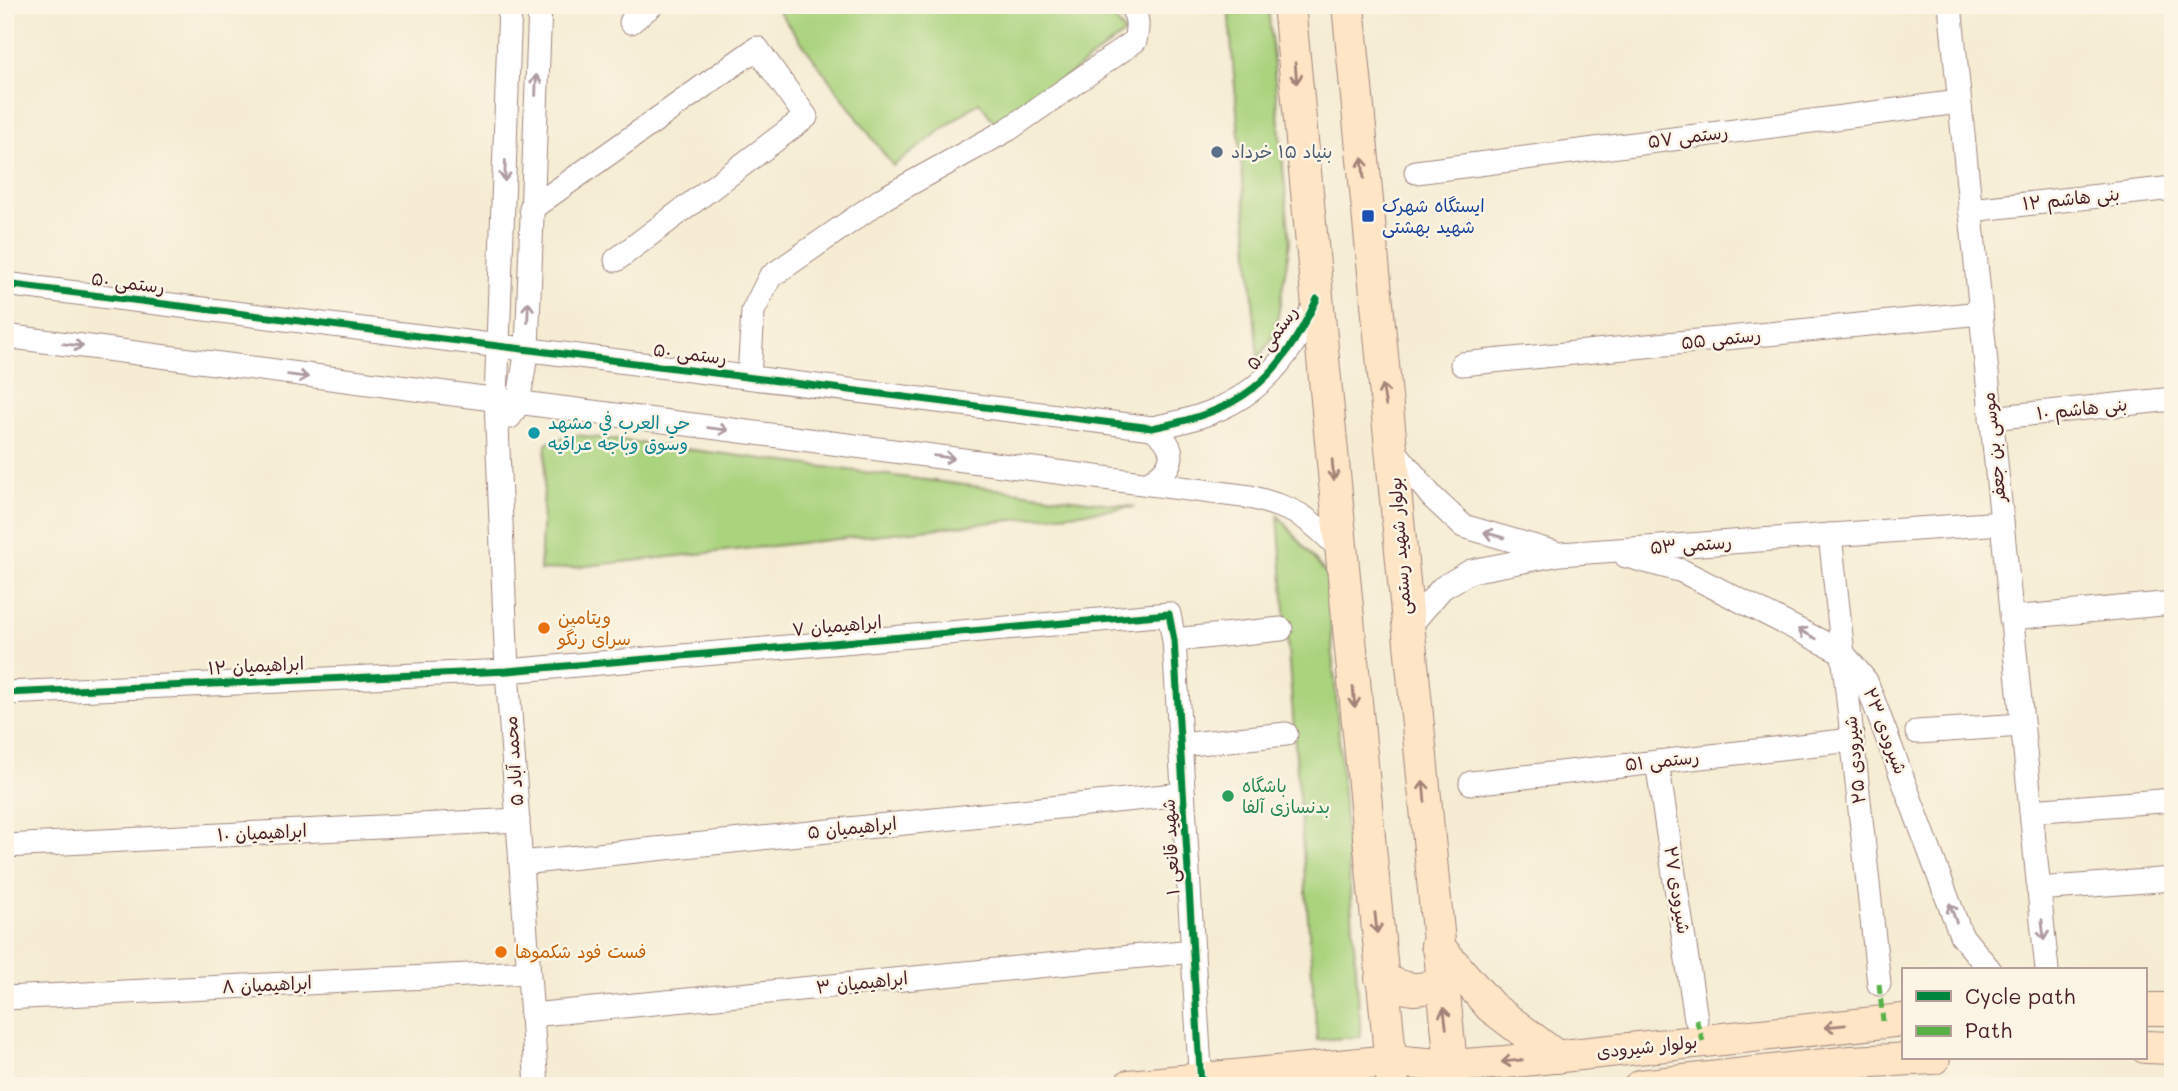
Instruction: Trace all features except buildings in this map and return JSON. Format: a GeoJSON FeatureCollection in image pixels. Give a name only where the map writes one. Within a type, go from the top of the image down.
{"type":"FeatureCollection","features":[{"type":"Feature","properties":{"kind":"main road"},"geometry":{"type":"LineString","coordinates":[[1289,5],[1392,1074]]}},
{"type":"Feature","properties":{"kind":"main road","name":"بولوار شهید رستمی"},"geometry":{"type":"LineString","coordinates":[[1348,5],[1382,380],[1392,449],[1406,631],[1452,1076]]}},
{"type":"Feature","properties":{"kind":"main road"},"geometry":{"type":"LineString","coordinates":[[1437,945],[1491,1007],[1557,1057]]}},
{"type":"Feature","properties":{"kind":"main road"},"geometry":{"type":"LineString","coordinates":[[1381,978],[1396,986],[1413,990],[1431,987],[1441,979]]}},
{"type":"Feature","properties":{"kind":"main road"},"geometry":{"type":"LineString","coordinates":[[2146,1009],[2173,1009]]}},
{"type":"Feature","properties":{"kind":"main road","name":"بولوار شیرودی"},"geometry":{"type":"LineString","coordinates":[[1129,1086],[1392,1074],[1452,1076],[1557,1057],[1902,1020]]}},
{"type":"Feature","properties":{"kind":"main road"},"geometry":{"type":"LineString","coordinates":[[2146,1047],[2173,1048]]}},
{"type":"Feature","properties":{"kind":"main road"},"geometry":{"type":"LineString","coordinates":[[1640,1086],[1851,1062],[1902,1060]]}},
{"type":"Feature","properties":{"kind":"street"},"geometry":{"type":"LineString","coordinates":[[507,402],[499,346],[510,5]]}},
{"type":"Feature","properties":{"kind":"street"},"geometry":{"type":"LineString","coordinates":[[507,402],[527,349],[540,5]]}},
{"type":"Feature","properties":{"kind":"street"},"geometry":{"type":"LineString","coordinates":[[631,22],[652,5]]}},
{"type":"Feature","properties":{"kind":"street"},"geometry":{"type":"LineString","coordinates":[[750,377],[753,311],[771,277],[884,198],[1009,129],[1135,41],[1138,26],[1136,13],[1130,5]]}},
{"type":"Feature","properties":{"kind":"street","name":"موسی بن جعفر"},"geometry":{"type":"LineString","coordinates":[[1950,5],[2047,968]]}},
{"type":"Feature","properties":{"kind":"street"},"geometry":{"type":"LineString","coordinates":[[531,209],[757,48],[806,117],[616,260]]}},
{"type":"Feature","properties":{"kind":"street","name":"رستمی ۵۷"},"geometry":{"type":"LineString","coordinates":[[1416,172],[1959,102]]}},
{"type":"Feature","properties":{"kind":"street","name":"بنی هاشم ۱۲"},"geometry":{"type":"LineString","coordinates":[[1970,210],[2173,188]]}},
{"type":"Feature","properties":{"kind":"street","name":"رستمی ۵۰"},"geometry":{"type":"LineString","coordinates":[[5,284],[1152,428],[1198,420],[1233,405],[1267,377],[1304,327],[1317,299]]}},
{"type":"Feature","properties":{"kind":"street","name":"رستمی ۵۵"},"geometry":{"type":"LineString","coordinates":[[1462,364],[1981,313]]}},
{"type":"Feature","properties":{"kind":"street"},"geometry":{"type":"LineString","coordinates":[[5,336],[1250,497],[1293,509],[1316,525],[1340,549]]}},
{"type":"Feature","properties":{"kind":"street","name":"بنی هاشم ۱۰"},"geometry":{"type":"LineString","coordinates":[[1991,418],[2173,399]]}},
{"type":"Feature","properties":{"kind":"street","name":"محمد آباد ۵"},"geometry":{"type":"LineString","coordinates":[[507,402],[499,435],[508,671],[537,1086]]}},
{"type":"Feature","properties":{"kind":"street"},"geometry":{"type":"LineString","coordinates":[[1150,482],[1165,473],[1172,456],[1167,439],[1152,428]]}},
{"type":"Feature","properties":{"kind":"street"},"geometry":{"type":"LineString","coordinates":[[1392,449],[1432,497],[1463,526],[1560,554]]}},
{"type":"Feature","properties":{"kind":"street","name":"رستمی ۵۳"},"geometry":{"type":"LineString","coordinates":[[1406,631],[1442,588],[1471,570],[1560,554],[2002,523]]}},
{"type":"Feature","properties":{"kind":"street","name":"شیرودی ۲۵"},"geometry":{"type":"LineString","coordinates":[[1830,535],[1880,984]]}},
{"type":"Feature","properties":{"kind":"street","name":"شیرودی ۲۳"},"geometry":{"type":"LineString","coordinates":[[1608,551],[1682,572],[1842,652],[1866,681],[1961,935],[1988,968]]}},
{"type":"Feature","properties":{"kind":"street"},"geometry":{"type":"LineString","coordinates":[[2011,618],[2173,603]]}},
{"type":"Feature","properties":{"kind":"street","name":"ابراهیمیان ۷"},"geometry":{"type":"LineString","coordinates":[[508,671],[1169,614]]}},
{"type":"Feature","properties":{"kind":"street","name":"شهید قانعی ۱"},"geometry":{"type":"LineString","coordinates":[[1169,614],[1174,640],[1200,1082]]}},
{"type":"Feature","properties":{"kind":"street"},"geometry":{"type":"LineString","coordinates":[[1174,640],[1281,629]]}},
{"type":"Feature","properties":{"kind":"street","name":"ابراهیمیان ۱۲"},"geometry":{"type":"LineString","coordinates":[[5,693],[508,671]]}},
{"type":"Feature","properties":{"kind":"street"},"geometry":{"type":"LineString","coordinates":[[1916,732],[2022,725]]}},
{"type":"Feature","properties":{"kind":"street"},"geometry":{"type":"LineString","coordinates":[[1180,745],[1286,734]]}},
{"type":"Feature","properties":{"kind":"street","name":"رستمی ۵۱"},"geometry":{"type":"LineString","coordinates":[[1471,783],[1852,740]]}},
{"type":"Feature","properties":{"kind":"street","name":"شیرودی ۲۷"},"geometry":{"type":"LineString","coordinates":[[1657,762],[1696,1019]]}},
{"type":"Feature","properties":{"kind":"street","name":"ابراهیمیان ۵"},"geometry":{"type":"LineString","coordinates":[[521,863],[1184,794]]}},
{"type":"Feature","properties":{"kind":"street"},"geometry":{"type":"LineString","coordinates":[[2031,811],[2173,800]]}},
{"type":"Feature","properties":{"kind":"street","name":"ابراهیمیان ۱۰"},"geometry":{"type":"LineString","coordinates":[[5,846],[518,820]]}},
{"type":"Feature","properties":{"kind":"street"},"geometry":{"type":"LineString","coordinates":[[2038,889],[2173,879]]}},
{"type":"Feature","properties":{"kind":"street","name":"ابراهیمیان ۳"},"geometry":{"type":"LineString","coordinates":[[531,1015],[1193,951]]}},
{"type":"Feature","properties":{"kind":"street","name":"ابراهیمیان ۸"},"geometry":{"type":"LineString","coordinates":[[5,998],[528,972]]}},
{"type":"Feature","properties":{"kind":"green space"},"geometry":{"type":"Polygon","coordinates":[[[774,5],[1104,5],[1125,33],[998,127],[979,102],[893,166],[774,5]]]}},
{"type":"Feature","properties":{"kind":"green space"},"geometry":{"type":"Polygon","coordinates":[[[1228,5],[1268,5],[1290,242],[1275,334],[1258,359],[1228,5]]]}},
{"type":"Feature","properties":{"kind":"green space"},"geometry":{"type":"Polygon","coordinates":[[[577,435],[1135,507],[540,571],[546,443],[577,435]]]}},
{"type":"Feature","properties":{"kind":"green space"},"geometry":{"type":"Polygon","coordinates":[[[1278,515],[1327,575],[1361,1037],[1317,1040],[1278,515]]]}},
{"type":"Feature","properties":{"kind":"marked path"},"geometry":{"type":"LineString","coordinates":[[1879,984],[1883,1021]]}},
{"type":"Feature","properties":{"kind":"marked path"},"geometry":{"type":"LineString","coordinates":[[1696,1019],[1703,1041]]}},
{"type":"Feature","properties":{"kind":"cycle path"},"geometry":{"type":"LineString","coordinates":[[5,284],[1152,428],[1210,412],[1233,402],[1253,388],[1271,372],[1287,352],[1317,299]]}},
{"type":"Feature","properties":{"kind":"cycle path"},"geometry":{"type":"LineString","coordinates":[[5,693],[507,671],[1169,614],[1174,640],[1201,1086]]}},
{"type":"Feature","properties":{"kind":"place","name":"بنیاد ۱۵ خرداد"},"geometry":{"type":"Point","coordinates":[1217,152]}},
{"type":"Feature","properties":{"kind":"place","name":"ایستگاه شهرک شهید بهشتی"},"geometry":{"type":"Point","coordinates":[1368,216]}},
{"type":"Feature","properties":{"kind":"place","name":"حي العرب في مشهد وسوق وباجه عراقيه"},"geometry":{"type":"Point","coordinates":[534,433]}},
{"type":"Feature","properties":{"kind":"place","name":"ویتامین سرای رنگو"},"geometry":{"type":"Point","coordinates":[544,628]}},
{"type":"Feature","properties":{"kind":"place","name":"باشگاه بدنسازی آلفا"},"geometry":{"type":"Point","coordinates":[1228,796]}},
{"type":"Feature","properties":{"kind":"place","name":"فست فود شکموها"},"geometry":{"type":"Point","coordinates":[501,952]}}]}
